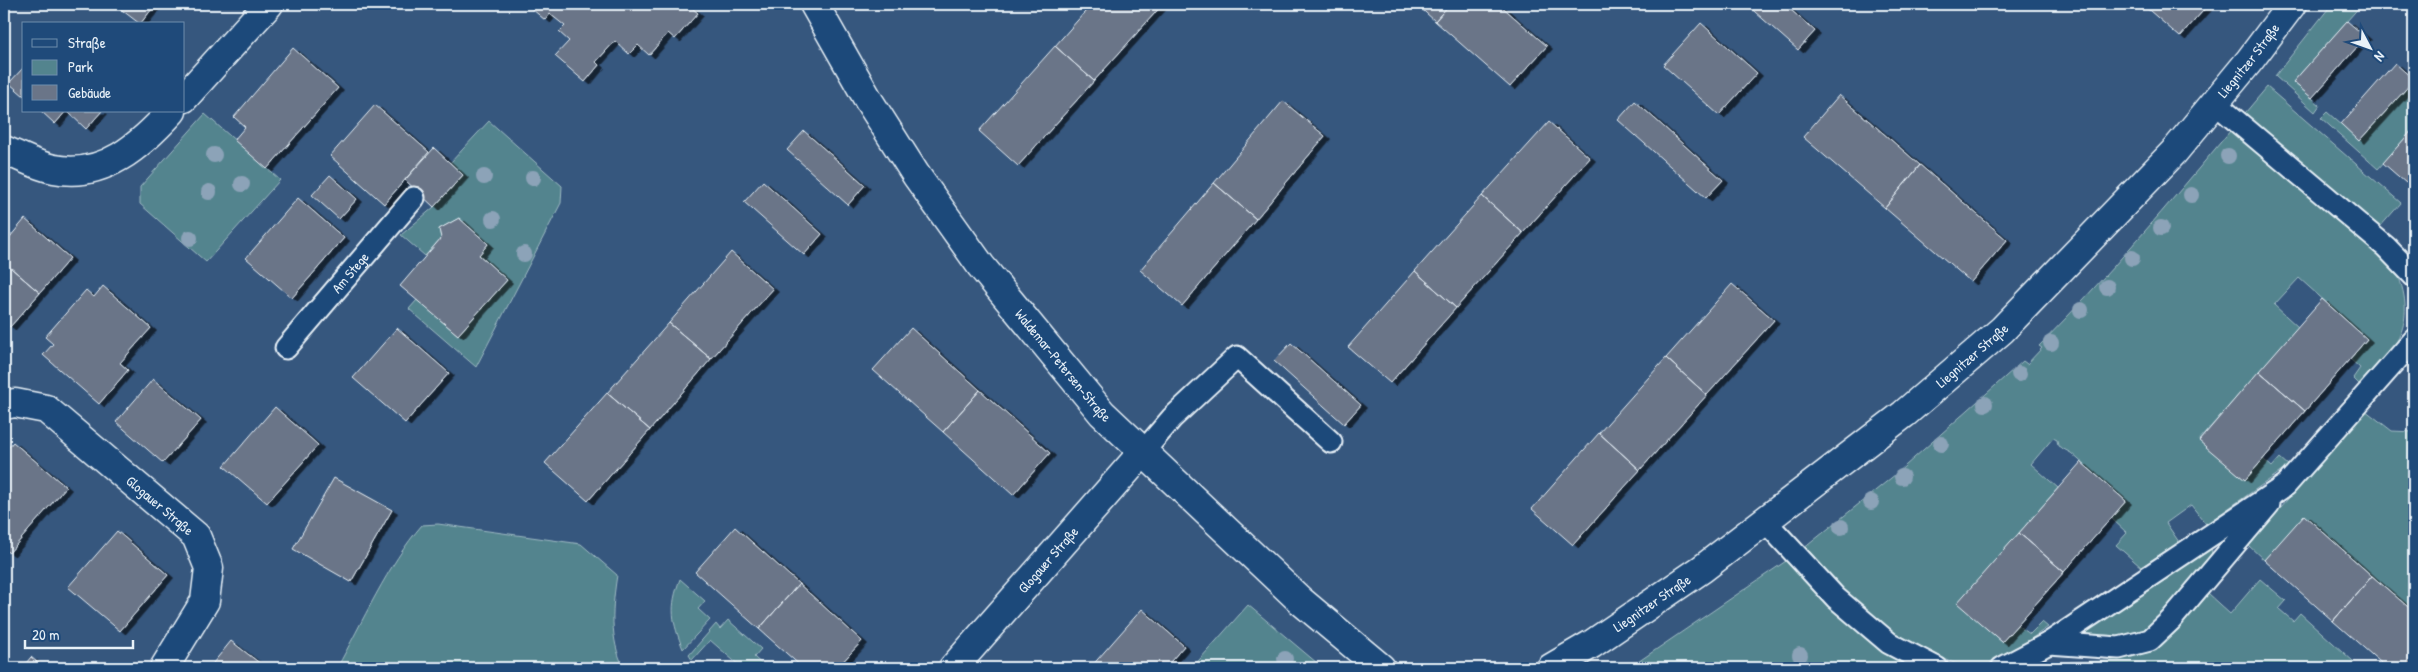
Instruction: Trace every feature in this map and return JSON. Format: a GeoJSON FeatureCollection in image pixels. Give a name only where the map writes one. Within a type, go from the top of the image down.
{"type":"FeatureCollection","features":[{"type":"Feature","properties":{"kind":"street"},"geometry":{"type":"LineString","coordinates":[[185,97],[269,4]]}},
{"type":"Feature","properties":{"kind":"street","name":"Waldemar-Petersen-Straße"},"geometry":{"type":"LineString","coordinates":[[814,4],[874,109],[916,175],[976,260],[1102,413],[1300,601],[1381,668]]}},
{"type":"Feature","properties":{"kind":"street","name":"Liegnitzer Straße"},"geometry":{"type":"LineString","coordinates":[[1551,668],[1592,644],[1702,569],[1911,408],[2002,330],[2137,192],[2215,103],[2292,4]]}},
{"type":"Feature","properties":{"kind":"street"},"geometry":{"type":"LineString","coordinates":[[4,150],[54,169],[77,170],[99,166],[124,156],[171,112]]}},
{"type":"Feature","properties":{"kind":"street","name":"Glogauer Straße"},"geometry":{"type":"LineString","coordinates":[[4,405],[14,403],[46,410],[196,536],[209,568],[205,601],[164,668]]}},
{"type":"Feature","properties":{"kind":"street","name":"Glogauer Straße"},"geometry":{"type":"LineString","coordinates":[[953,668],[1143,452]]}},
{"type":"Feature","properties":{"kind":"street","name":"Liegnitzer Straße"},"geometry":{"type":"LineString","coordinates":[[1579,668],[1592,644]]}},
{"type":"Feature","properties":{"kind":"lane"},"geometry":{"type":"LineString","coordinates":[[2215,103],[2386,247],[2414,276]]}},
{"type":"Feature","properties":{"kind":"lane","name":"Am Stege"},"geometry":{"type":"LineString","coordinates":[[286,348],[414,198]]}},
{"type":"Feature","properties":{"kind":"lane"},"geometry":{"type":"LineString","coordinates":[[2049,643],[2119,648],[2150,640],[2171,620],[2286,485],[2414,340]]}},
{"type":"Feature","properties":{"kind":"lane"},"geometry":{"type":"LineString","coordinates":[[1143,452],[1172,418],[1238,357],[1330,442]]}},
{"type":"Feature","properties":{"kind":"lane"},"geometry":{"type":"LineString","coordinates":[[2002,668],[2049,643],[2286,485]]}},
{"type":"Feature","properties":{"kind":"lane"},"geometry":{"type":"LineString","coordinates":[[1765,521],[1836,598],[1889,643],[1937,668]]}},
{"type":"Feature","properties":{"kind":"green space"},"geometry":{"type":"Polygon","coordinates":[[[2332,4],[2362,4],[2293,82],[2320,105],[2315,112],[2275,76],[2332,4]]]}},
{"type":"Feature","properties":{"kind":"green space"},"geometry":{"type":"Polygon","coordinates":[[[2414,79],[2414,128],[2378,169],[2321,118],[2327,112],[2359,140],[2414,79]]]}},
{"type":"Feature","properties":{"kind":"green space"},"geometry":{"type":"Polygon","coordinates":[[[2267,87],[2401,203],[2379,228],[2245,113],[2267,87]]]}},
{"type":"Feature","properties":{"kind":"green space"},"geometry":{"type":"Polygon","coordinates":[[[205,114],[280,180],[206,262],[140,204],[140,187],[205,114]]]}},
{"type":"Feature","properties":{"kind":"green space"},"geometry":{"type":"Polygon","coordinates":[[[489,121],[562,186],[561,203],[476,367],[409,309],[417,300],[458,335],[506,280],[479,255],[488,244],[459,218],[439,229],[441,238],[425,256],[401,235],[434,207],[463,175],[450,163],[489,121]]]}},
{"type":"Feature","properties":{"kind":"green space"},"geometry":{"type":"Polygon","coordinates":[[[2231,130],[2397,272],[2403,291],[2405,307],[2404,321],[2394,347],[2362,387],[2353,378],[2360,368],[2350,359],[2367,339],[2299,278],[2274,305],[2298,327],[2199,440],[2245,480],[2263,459],[2272,467],[2280,458],[2289,466],[2206,524],[2191,505],[2166,523],[2179,542],[2141,567],[2116,545],[2127,533],[2111,518],[2126,501],[2071,453],[2058,446],[2057,440],[2053,438],[2031,464],[2058,488],[1958,603],[2002,642],[2017,625],[2030,634],[2042,622],[2048,627],[1997,662],[1979,669],[1956,664],[1905,639],[1887,627],[1852,598],[1803,549],[1896,474],[2023,361],[2027,364],[2042,348],[2039,346],[2161,213],[2231,130]]]}},
{"type":"Feature","properties":{"kind":"green space"},"geometry":{"type":"Polygon","coordinates":[[[2365,410],[2392,431],[2414,432],[2414,612],[2304,516],[2264,560],[2248,545],[2365,410]]]}},
{"type":"Feature","properties":{"kind":"green space"},"geometry":{"type":"Polygon","coordinates":[[[438,524],[581,544],[617,575],[613,623],[616,646],[624,668],[337,668],[398,557],[422,525],[438,524]]]}},
{"type":"Feature","properties":{"kind":"green space"},"geometry":{"type":"Polygon","coordinates":[[[2208,547],[2212,550],[2210,560],[2155,627],[2126,639],[2087,636],[2084,634],[2085,631],[2208,547]]]}},
{"type":"Feature","properties":{"kind":"green space"},"geometry":{"type":"Polygon","coordinates":[[[1786,561],[1845,620],[1877,646],[1913,668],[1629,668],[1786,561]]]}},
{"type":"Feature","properties":{"kind":"green space"},"geometry":{"type":"Polygon","coordinates":[[[680,579],[705,601],[698,609],[710,620],[683,649],[676,630],[673,614],[674,598],[680,579]]]}},
{"type":"Feature","properties":{"kind":"green space"},"geometry":{"type":"Polygon","coordinates":[[[2260,579],[2286,601],[2279,609],[2293,621],[2300,613],[2354,662],[2349,668],[2065,668],[2070,662],[2109,661],[2155,651],[2208,594],[2230,614],[2260,579]]]}},
{"type":"Feature","properties":{"kind":"green space"},"geometry":{"type":"Polygon","coordinates":[[[1248,605],[1323,668],[1192,668],[1248,605]]]}},
{"type":"Feature","properties":{"kind":"green space"},"geometry":{"type":"Polygon","coordinates":[[[728,620],[761,649],[754,657],[766,668],[742,668],[710,640],[692,660],[689,655],[716,624],[720,629],[728,620]]]}},
{"type":"Feature","properties":{"kind":"building"},"geometry":{"type":"Polygon","coordinates":[[[114,4],[156,4],[142,22],[137,22],[114,4]]]}},
{"type":"Feature","properties":{"kind":"building"},"geometry":{"type":"Polygon","coordinates":[[[526,4],[687,4],[698,13],[675,39],[668,33],[649,55],[638,45],[629,54],[615,41],[596,62],[599,65],[585,82],[555,56],[569,41],[559,32],[565,26],[550,14],[545,20],[526,4]]]}},
{"type":"Feature","properties":{"kind":"building"},"geometry":{"type":"Polygon","coordinates":[[[1092,4],[1163,4],[1094,81],[1055,46],[1092,4]]]}},
{"type":"Feature","properties":{"kind":"building"},"geometry":{"type":"Polygon","coordinates":[[[1416,4],[1450,4],[1435,21],[1416,4]]]}},
{"type":"Feature","properties":{"kind":"building"},"geometry":{"type":"Polygon","coordinates":[[[1450,4],[1499,4],[1547,46],[1510,87],[1435,21],[1450,4]]]}},
{"type":"Feature","properties":{"kind":"building"},"geometry":{"type":"Polygon","coordinates":[[[1746,4],[1784,4],[1815,31],[1798,50],[1746,4]]]}},
{"type":"Feature","properties":{"kind":"building"},"geometry":{"type":"Polygon","coordinates":[[[2142,4],[2209,4],[2180,37],[2142,4]]]}},
{"type":"Feature","properties":{"kind":"building"},"geometry":{"type":"Polygon","coordinates":[[[2347,21],[2366,37],[2312,98],[2293,82],[2347,21]]]}},
{"type":"Feature","properties":{"kind":"building"},"geometry":{"type":"Polygon","coordinates":[[[1701,23],[1757,73],[1719,115],[1663,65],[1701,23]]]}},
{"type":"Feature","properties":{"kind":"building"},"geometry":{"type":"Polygon","coordinates":[[[1055,46],[1094,81],[1018,166],[979,131],[1055,46]]]}},
{"type":"Feature","properties":{"kind":"building"},"geometry":{"type":"Polygon","coordinates":[[[293,48],[338,88],[267,169],[234,140],[245,127],[234,117],[293,48]]]}},
{"type":"Feature","properties":{"kind":"building"},"geometry":{"type":"Polygon","coordinates":[[[2395,63],[2414,80],[2359,141],[2341,124],[2395,63]]]}},
{"type":"Feature","properties":{"kind":"building"},"geometry":{"type":"Polygon","coordinates":[[[22,69],[22,94],[9,83],[22,69]]]}},
{"type":"Feature","properties":{"kind":"building"},"geometry":{"type":"Polygon","coordinates":[[[1839,95],[1920,165],[1885,208],[1803,137],[1839,95]]]}},
{"type":"Feature","properties":{"kind":"building"},"geometry":{"type":"Polygon","coordinates":[[[1283,101],[1325,136],[1256,219],[1214,183],[1283,101]]]}},
{"type":"Feature","properties":{"kind":"building"},"geometry":{"type":"Polygon","coordinates":[[[1635,101],[1723,180],[1706,198],[1618,120],[1635,101]]]}},
{"type":"Feature","properties":{"kind":"building"},"geometry":{"type":"Polygon","coordinates":[[[375,105],[429,152],[384,204],[330,156],[375,105]]]}},
{"type":"Feature","properties":{"kind":"building"},"geometry":{"type":"Polygon","coordinates":[[[42,112],[65,112],[55,124],[42,112]]]}},
{"type":"Feature","properties":{"kind":"building"},"geometry":{"type":"Polygon","coordinates":[[[68,112],[101,112],[86,129],[68,112]]]}},
{"type":"Feature","properties":{"kind":"building"},"geometry":{"type":"Polygon","coordinates":[[[1549,122],[1590,158],[1523,233],[1482,196],[1549,122]]]}},
{"type":"Feature","properties":{"kind":"building"},"geometry":{"type":"Polygon","coordinates":[[[2414,128],[2414,190],[2383,163],[2414,128]]]}},
{"type":"Feature","properties":{"kind":"building"},"geometry":{"type":"Polygon","coordinates":[[[804,131],[865,185],[848,205],[787,150],[804,131]]]}},
{"type":"Feature","properties":{"kind":"building"},"geometry":{"type":"Polygon","coordinates":[[[434,148],[463,175],[434,207],[405,180],[434,148]]]}},
{"type":"Feature","properties":{"kind":"building"},"geometry":{"type":"Polygon","coordinates":[[[1920,165],[2007,240],[1971,282],[1885,208],[1920,165]]]}},
{"type":"Feature","properties":{"kind":"building"},"geometry":{"type":"Polygon","coordinates":[[[330,175],[357,199],[339,219],[312,195],[330,175]]]}},
{"type":"Feature","properties":{"kind":"building"},"geometry":{"type":"Polygon","coordinates":[[[763,181],[822,234],[804,255],[744,202],[763,181]]]}},
{"type":"Feature","properties":{"kind":"building"},"geometry":{"type":"Polygon","coordinates":[[[1214,183],[1256,219],[1182,306],[1140,270],[1214,183]]]}},
{"type":"Feature","properties":{"kind":"building"},"geometry":{"type":"Polygon","coordinates":[[[1482,196],[1523,233],[1456,308],[1415,271],[1482,196]]]}},
{"type":"Feature","properties":{"kind":"building"},"geometry":{"type":"Polygon","coordinates":[[[298,198],[344,238],[292,298],[246,258],[298,198]]]}},
{"type":"Feature","properties":{"kind":"building"},"geometry":{"type":"Polygon","coordinates":[[[459,218],[488,244],[479,255],[507,280],[458,335],[400,286],[441,238],[439,229],[459,218]]]}},
{"type":"Feature","properties":{"kind":"building"},"geometry":{"type":"Polygon","coordinates":[[[25,219],[70,258],[40,293],[4,262],[4,244],[25,219]]]}},
{"type":"Feature","properties":{"kind":"building"},"geometry":{"type":"Polygon","coordinates":[[[731,252],[773,289],[711,359],[669,323],[731,252]]]}},
{"type":"Feature","properties":{"kind":"building"},"geometry":{"type":"Polygon","coordinates":[[[4,262],[40,293],[10,327],[4,322],[4,262]]]}},
{"type":"Feature","properties":{"kind":"building"},"geometry":{"type":"Polygon","coordinates":[[[1415,271],[1456,308],[1390,383],[1348,347],[1415,271]]]}},
{"type":"Feature","properties":{"kind":"building"},"geometry":{"type":"Polygon","coordinates":[[[1732,284],[1774,320],[1707,395],[1666,358],[1732,284]]]}},
{"type":"Feature","properties":{"kind":"building"},"geometry":{"type":"Polygon","coordinates":[[[103,286],[151,328],[120,363],[128,370],[99,404],[43,355],[53,344],[45,337],[86,290],[94,297],[103,286]]]}},
{"type":"Feature","properties":{"kind":"building"},"geometry":{"type":"Polygon","coordinates":[[[2322,299],[2367,339],[2305,411],[2259,371],[2322,299]]]}},
{"type":"Feature","properties":{"kind":"building"},"geometry":{"type":"Polygon","coordinates":[[[669,323],[711,359],[650,430],[607,393],[669,323]]]}},
{"type":"Feature","properties":{"kind":"building"},"geometry":{"type":"Polygon","coordinates":[[[397,328],[449,373],[405,423],[353,378],[397,328]]]}},
{"type":"Feature","properties":{"kind":"building"},"geometry":{"type":"Polygon","coordinates":[[[911,328],[980,390],[943,432],[873,370],[911,328]]]}},
{"type":"Feature","properties":{"kind":"building"},"geometry":{"type":"Polygon","coordinates":[[[1291,343],[1361,405],[1344,424],[1274,361],[1291,343]]]}},
{"type":"Feature","properties":{"kind":"building"},"geometry":{"type":"Polygon","coordinates":[[[1666,358],[1707,395],[1640,470],[1599,433],[1666,358]]]}},
{"type":"Feature","properties":{"kind":"building"},"geometry":{"type":"Polygon","coordinates":[[[2259,371],[2305,411],[2245,480],[2199,441],[2259,371]]]}},
{"type":"Feature","properties":{"kind":"building"},"geometry":{"type":"Polygon","coordinates":[[[153,379],[201,420],[163,463],[116,422],[153,379]]]}},
{"type":"Feature","properties":{"kind":"building"},"geometry":{"type":"Polygon","coordinates":[[[980,390],[1050,453],[1013,495],[943,432],[980,390]]]}},
{"type":"Feature","properties":{"kind":"building"},"geometry":{"type":"Polygon","coordinates":[[[607,393],[650,430],[588,501],[545,463],[607,393]]]}},
{"type":"Feature","properties":{"kind":"building"},"geometry":{"type":"Polygon","coordinates":[[[275,407],[318,445],[267,503],[224,466],[275,407]]]}},
{"type":"Feature","properties":{"kind":"building"},"geometry":{"type":"Polygon","coordinates":[[[1599,433],[1640,470],[1573,545],[1532,509],[1599,433]]]}},
{"type":"Feature","properties":{"kind":"building"},"geometry":{"type":"Polygon","coordinates":[[[13,442],[66,487],[9,553],[4,549],[4,453],[13,442]]]}},
{"type":"Feature","properties":{"kind":"building"},"geometry":{"type":"Polygon","coordinates":[[[2081,462],[2126,501],[2064,572],[2019,533],[2081,462]]]}},
{"type":"Feature","properties":{"kind":"building"},"geometry":{"type":"Polygon","coordinates":[[[334,478],[392,510],[351,582],[293,549],[334,478]]]}},
{"type":"Feature","properties":{"kind":"building"},"geometry":{"type":"Polygon","coordinates":[[[2304,515],[2372,576],[2333,621],[2264,560],[2304,515]]]}},
{"type":"Feature","properties":{"kind":"building"},"geometry":{"type":"Polygon","coordinates":[[[735,527],[799,584],[759,629],[695,572],[735,527]]]}},
{"type":"Feature","properties":{"kind":"building"},"geometry":{"type":"Polygon","coordinates":[[[117,531],[168,575],[120,631],[68,587],[117,531]]]}},
{"type":"Feature","properties":{"kind":"building"},"geometry":{"type":"Polygon","coordinates":[[[2019,533],[2064,572],[2002,642],[1957,603],[2019,533]]]}},
{"type":"Feature","properties":{"kind":"building"},"geometry":{"type":"Polygon","coordinates":[[[2372,576],[2414,612],[2414,668],[2387,668],[2333,621],[2372,576]]]}},
{"type":"Feature","properties":{"kind":"building"},"geometry":{"type":"Polygon","coordinates":[[[799,584],[862,641],[837,668],[803,668],[759,629],[799,584]]]}},
{"type":"Feature","properties":{"kind":"building"},"geometry":{"type":"Polygon","coordinates":[[[1142,609],[1184,646],[1165,668],[1090,668],[1142,609]]]}},
{"type":"Feature","properties":{"kind":"building"},"geometry":{"type":"Polygon","coordinates":[[[231,641],[266,668],[209,668],[231,641]]]}},
{"type":"Feature","properties":{"kind":"building"},"geometry":{"type":"Polygon","coordinates":[[[31,657],[44,668],[22,668],[31,657]]]}}]}
